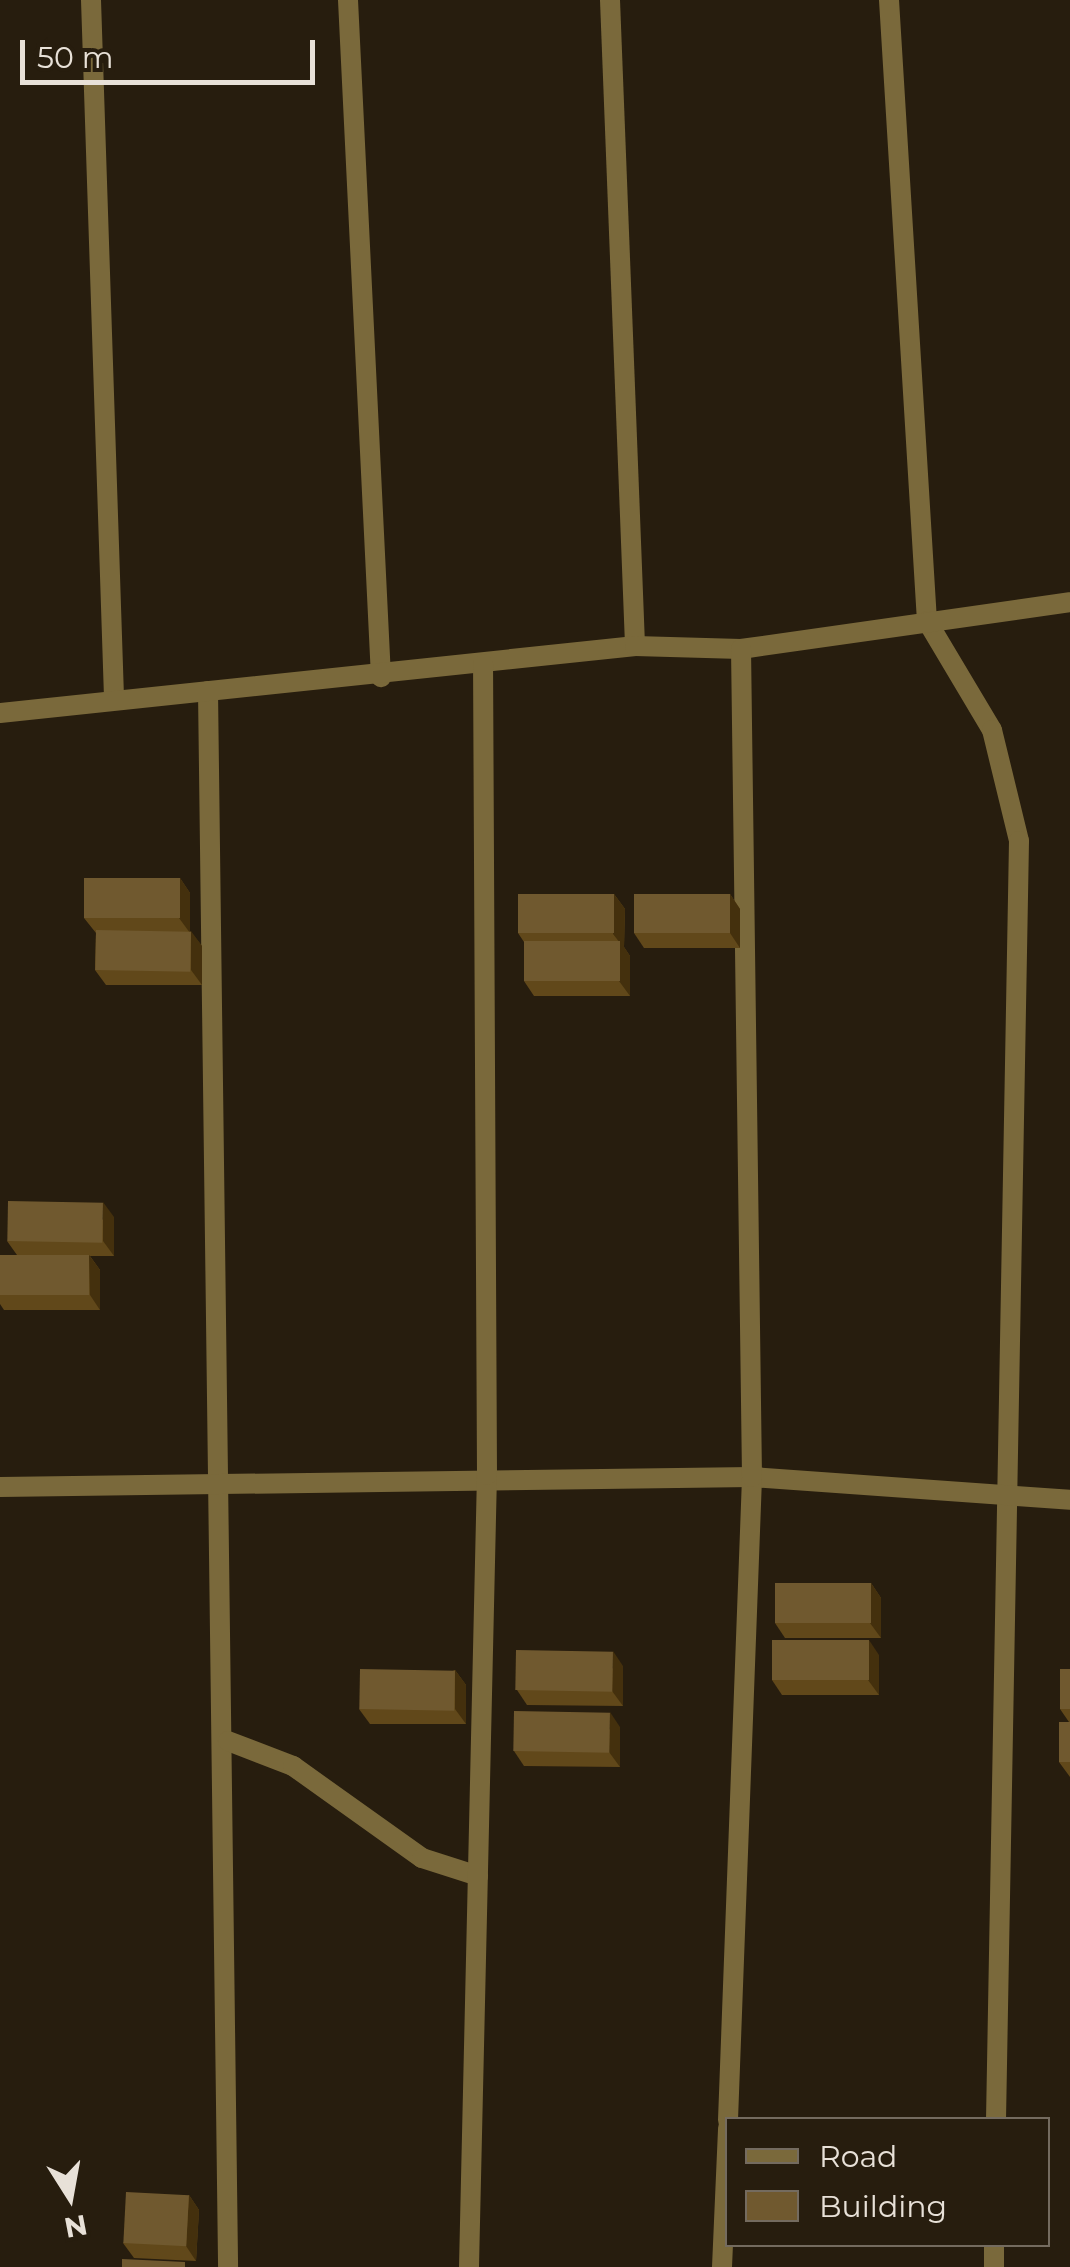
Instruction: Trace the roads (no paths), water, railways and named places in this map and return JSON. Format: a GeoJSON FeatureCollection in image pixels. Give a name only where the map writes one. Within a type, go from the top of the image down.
{"type":"FeatureCollection","features":[{"type":"Feature","properties":{"kind":"street"},"geometry":{"type":"LineString","coordinates":[[91,0],[114,696]]}},
{"type":"Feature","properties":{"kind":"street"},"geometry":{"type":"LineString","coordinates":[[348,0],[381,677]]}},
{"type":"Feature","properties":{"kind":"street"},"geometry":{"type":"LineString","coordinates":[[610,0],[634,646]]}},
{"type":"Feature","properties":{"kind":"street"},"geometry":{"type":"LineString","coordinates":[[889,0],[927,621],[992,730],[1019,841],[996,2117]]}},
{"type":"Feature","properties":{"kind":"street"},"geometry":{"type":"LineString","coordinates":[[0,713],[114,696],[381,677],[634,646],[741,649],[1070,602]]}},
{"type":"Feature","properties":{"kind":"street"},"geometry":{"type":"LineString","coordinates":[[728,2117],[752,1477],[741,649]]}},
{"type":"Feature","properties":{"kind":"street"},"geometry":{"type":"LineString","coordinates":[[469,2267],[487,1475],[483,664]]}},
{"type":"Feature","properties":{"kind":"street"},"geometry":{"type":"LineString","coordinates":[[208,690],[228,1742],[228,2267]]}},
{"type":"Feature","properties":{"kind":"street"},"geometry":{"type":"LineString","coordinates":[[0,1487],[223,1485],[487,1475],[752,1477],[1070,1500]]}},
{"type":"Feature","properties":{"kind":"street"},"geometry":{"type":"LineString","coordinates":[[228,1742],[293,1766],[422,1858],[478,1876]]}},
{"type":"Feature","properties":{"kind":"street"},"geometry":{"type":"LineString","coordinates":[[722,2267],[725,2198]]}}]}
